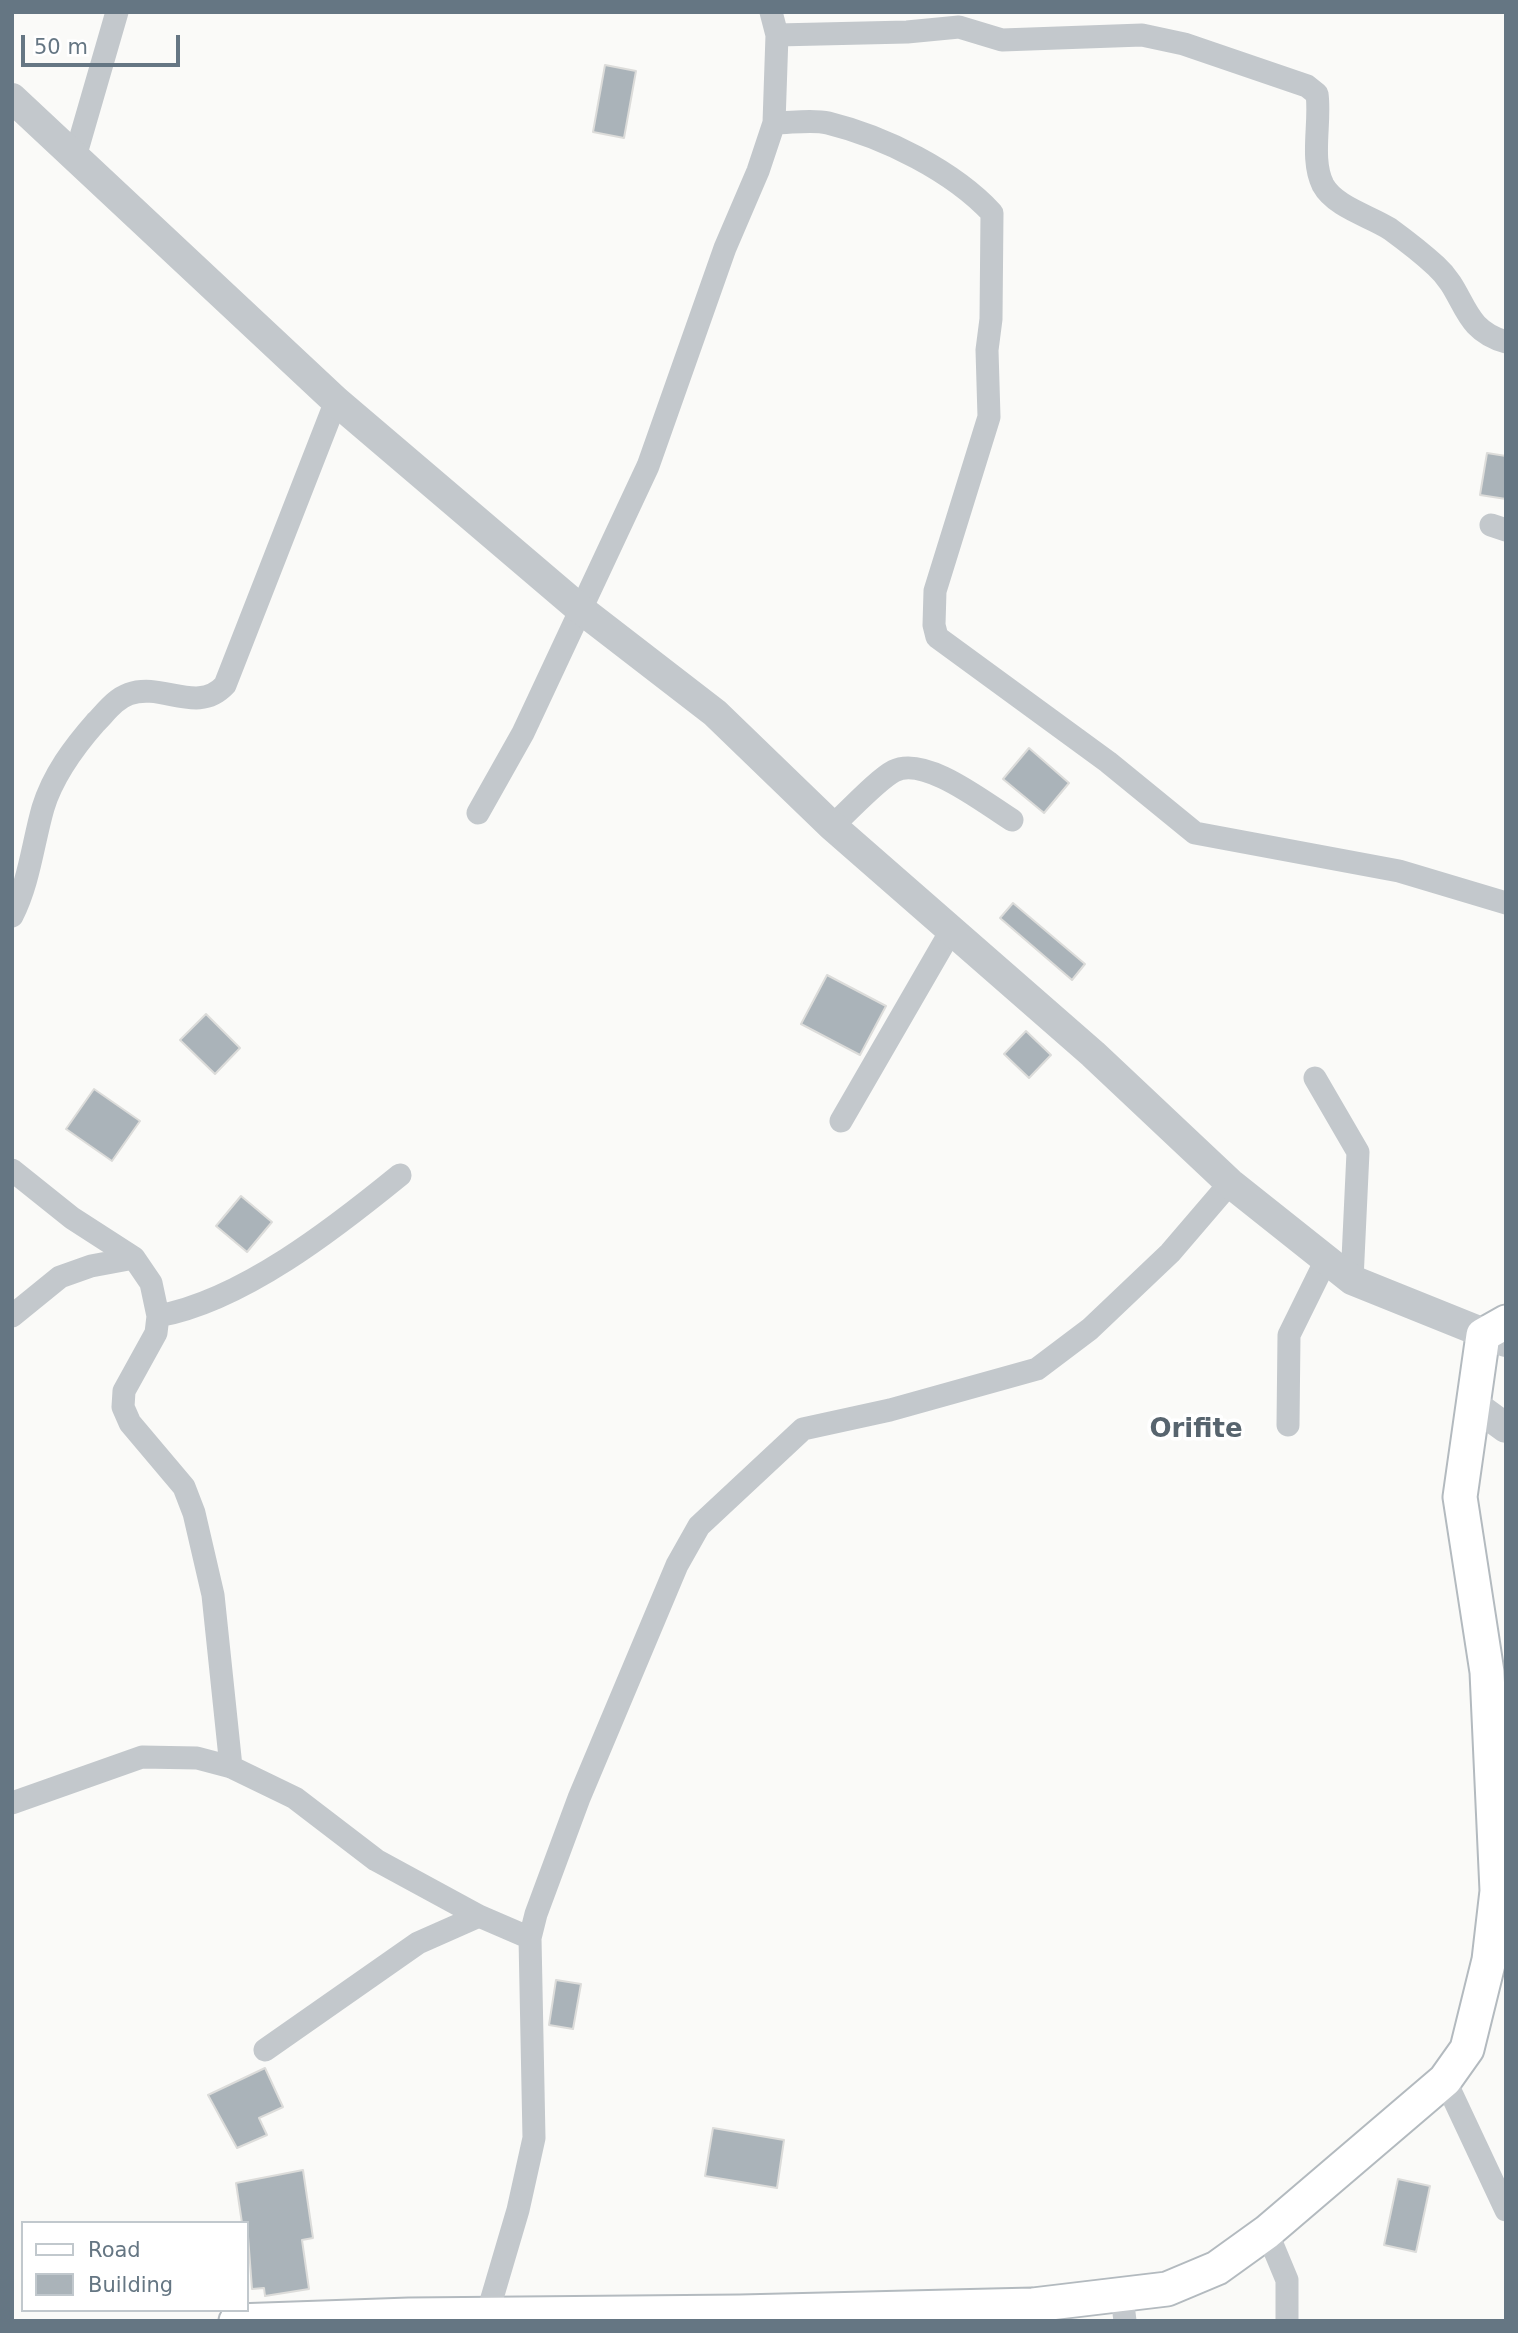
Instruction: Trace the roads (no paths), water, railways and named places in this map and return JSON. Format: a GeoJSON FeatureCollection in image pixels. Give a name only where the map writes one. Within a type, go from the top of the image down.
{"type":"FeatureCollection","features":[{"type":"Feature","properties":{"kind":"main road"},"geometry":{"type":"LineString","coordinates":[[236,2321],[1033,2305],[1124,2309],[1217,2268],[1267,2232],[1445,2080],[1466,2049],[1489,1960],[1497,1891],[1487,1672],[1460,1497],[1473,1404],[1498,1333]]}},
{"type":"Feature","properties":{"kind":"street"},"geometry":{"type":"LineString","coordinates":[[75,157],[117,12]]}},
{"type":"Feature","properties":{"kind":"street"},"geometry":{"type":"LineString","coordinates":[[478,813],[523,733],[579,608],[648,466],[678,373],[775,123],[777,35],[771,12]]}},
{"type":"Feature","properties":{"kind":"street"},"geometry":{"type":"LineString","coordinates":[[777,35],[907,32],[959,27],[1002,40],[1142,35],[1184,44],[1307,86],[1317,94],[1318,167],[1324,186],[1338,200],[1390,229],[1437,266],[1452,282],[1478,330],[1506,342]]}},
{"type":"Feature","properties":{"kind":"street"},"geometry":{"type":"LineString","coordinates":[[15,103],[336,401],[579,608],[715,713],[832,826],[1093,1054],[1230,1183],[1325,1262],[1352,1280],[1498,1333]]}},
{"type":"Feature","properties":{"kind":"street"},"geometry":{"type":"LineString","coordinates":[[775,123],[826,122],[865,135],[936,168],[972,191],[992,213],[989,417],[935,591],[934,625],[937,638],[1108,762],[1195,833],[1399,871],[1506,903]]}},
{"type":"Feature","properties":{"kind":"street"},"geometry":{"type":"LineString","coordinates":[[12,916],[52,788],[73,747],[114,702],[129,694],[150,692],[202,699],[214,696],[225,685],[336,401]]}},
{"type":"Feature","properties":{"kind":"street"},"geometry":{"type":"LineString","coordinates":[[832,826],[894,771],[912,767],[936,774],[1012,820]]}},
{"type":"Feature","properties":{"kind":"street"},"geometry":{"type":"LineString","coordinates":[[841,1121],[952,929]]}},
{"type":"Feature","properties":{"kind":"street"},"geometry":{"type":"LineString","coordinates":[[1315,1078],[1358,1152],[1352,1280]]}},
{"type":"Feature","properties":{"kind":"street"},"geometry":{"type":"LineString","coordinates":[[12,1170],[72,1218],[134,1258],[151,1283],[158,1316],[156,1333],[124,1391],[123,1407],[130,1423],[184,1487],[194,1513],[213,1595],[231,1767]]}},
{"type":"Feature","properties":{"kind":"street"},"geometry":{"type":"LineString","coordinates":[[158,1316],[190,1310],[238,1288],[350,1216],[400,1175]]}},
{"type":"Feature","properties":{"kind":"street"},"geometry":{"type":"LineString","coordinates":[[487,2315],[518,2210],[534,2138],[530,1938],[579,1798],[677,1565],[699,1526],[803,1429],[890,1410],[1037,1369],[1090,1329],[1170,1253],[1230,1183]]}},
{"type":"Feature","properties":{"kind":"street"},"geometry":{"type":"LineString","coordinates":[[12,1316],[60,1277],[91,1266],[134,1258]]}},
{"type":"Feature","properties":{"kind":"street"},"geometry":{"type":"LineString","coordinates":[[1288,1425],[1289,1335],[1325,1262]]}},
{"type":"Feature","properties":{"kind":"street"},"geometry":{"type":"LineString","coordinates":[[1473,1404],[1506,1428]]}},
{"type":"Feature","properties":{"kind":"street"},"geometry":{"type":"LineString","coordinates":[[12,1803],[142,1757],[197,1758],[231,1767],[295,1798],[376,1860],[479,1916],[530,1938]]}},
{"type":"Feature","properties":{"kind":"street"},"geometry":{"type":"LineString","coordinates":[[265,2050],[418,1943],[479,1916]]}},
{"type":"Feature","properties":{"kind":"street"},"geometry":{"type":"LineString","coordinates":[[1445,2080],[1506,2210]]}},
{"type":"Feature","properties":{"kind":"street"},"geometry":{"type":"LineString","coordinates":[[1267,2232],[1287,2280],[1287,2321]]}},
{"type":"Feature","properties":{"kind":"district","name":"Orifite"},"geometry":{"type":"Point","coordinates":[1196,1430]}}]}
